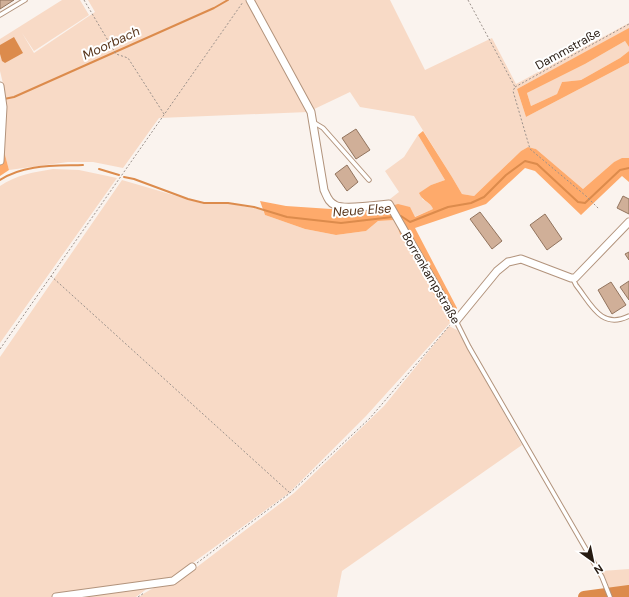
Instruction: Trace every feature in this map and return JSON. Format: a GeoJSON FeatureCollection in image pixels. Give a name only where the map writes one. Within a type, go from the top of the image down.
{"type":"FeatureCollection","features":[{"type":"Feature","properties":{"kind":"street","name":"Borrenkampstraße"},"geometry":{"type":"LineString","coordinates":[[250,0],[311,112],[324,190],[328,199],[335,206],[347,208],[389,204],[395,217],[456,321]]}},
{"type":"Feature","properties":{"kind":"street"},"geometry":{"type":"LineString","coordinates":[[0,86],[3,107],[0,161]]}},
{"type":"Feature","properties":{"kind":"street"},"geometry":{"type":"LineString","coordinates":[[456,321],[497,271],[508,262],[521,259],[575,278],[629,222]]}},
{"type":"Feature","properties":{"kind":"street"},"geometry":{"type":"LineString","coordinates":[[56,597],[174,581],[192,567]]}},
{"type":"Feature","properties":{"kind":"lane"},"geometry":{"type":"LineString","coordinates":[[0,15],[25,0]]}},
{"type":"Feature","properties":{"kind":"lane"},"geometry":{"type":"LineString","coordinates":[[313,122],[323,128],[369,180]]}},
{"type":"Feature","properties":{"kind":"lane"},"geometry":{"type":"LineString","coordinates":[[572,278],[602,317],[615,321],[629,316]]}},
{"type":"Feature","properties":{"kind":"lane","name":"Borrenkampstraße"},"geometry":{"type":"LineString","coordinates":[[456,321],[469,347],[602,577],[610,597]]}},
{"type":"Feature","properties":{"kind":"path"},"geometry":{"type":"LineString","coordinates":[[84,0],[116,54],[128,58],[165,114]]}},
{"type":"Feature","properties":{"kind":"path"},"geometry":{"type":"LineString","coordinates":[[0,349],[244,0]]}},
{"type":"Feature","properties":{"kind":"path"},"geometry":{"type":"LineString","coordinates":[[468,0],[515,87],[513,91],[530,149],[586,196],[599,209]]}},
{"type":"Feature","properties":{"kind":"path","name":"Dammstraße"},"geometry":{"type":"LineString","coordinates":[[515,87],[629,24]]}},
{"type":"Feature","properties":{"kind":"path"},"geometry":{"type":"LineString","coordinates":[[51,276],[290,493]]}},
{"type":"Feature","properties":{"kind":"path"},"geometry":{"type":"LineString","coordinates":[[192,567],[290,493],[370,418],[449,326],[456,321]]}},
{"type":"Feature","properties":{"kind":"shaded area"},"geometry":{"type":"Polygon","coordinates":[[[62,0],[80,0],[89,15],[34,51],[22,33],[34,53],[95,12],[88,0],[390,0],[425,70],[492,38],[516,84],[629,23],[629,29],[517,89],[526,117],[629,63],[629,158],[614,162],[583,189],[536,149],[528,147],[521,151],[474,196],[462,194],[414,116],[360,107],[350,92],[308,112],[159,118],[123,168],[93,162],[68,162],[9,170],[4,151],[5,92],[0,71],[0,39],[62,0]]]}},
{"type":"Feature","properties":{"kind":"shaded area"},"geometry":{"type":"Polygon","coordinates":[[[629,28],[629,47],[625,41],[585,64],[527,93],[531,106],[557,94],[562,82],[581,80],[620,58],[629,51],[629,63],[526,117],[517,89],[629,28]]]}},
{"type":"Feature","properties":{"kind":"shaded area"},"geometry":{"type":"Polygon","coordinates":[[[14,37],[23,53],[5,63],[2,61],[0,54],[0,45],[14,37]]]}},
{"type":"Feature","properties":{"kind":"shaded area"},"geometry":{"type":"Polygon","coordinates":[[[625,41],[629,47],[629,51],[620,58],[581,80],[562,82],[557,94],[531,106],[527,93],[585,64],[625,41]]]}},
{"type":"Feature","properties":{"kind":"shaded area"},"geometry":{"type":"Polygon","coordinates":[[[423,131],[462,194],[474,196],[521,151],[528,147],[536,149],[583,189],[614,162],[622,158],[629,158],[629,182],[622,176],[581,215],[535,171],[525,168],[486,204],[415,228],[457,308],[450,323],[401,237],[395,220],[378,221],[366,231],[336,235],[305,229],[265,215],[260,201],[286,206],[331,209],[391,206],[398,204],[410,207],[415,217],[433,209],[419,193],[431,185],[445,180],[418,135],[423,131]]]}},
{"type":"Feature","properties":{"kind":"shaded area"},"geometry":{"type":"Polygon","coordinates":[[[418,135],[445,180],[431,185],[422,199],[432,205],[433,209],[414,217],[391,206],[390,199],[399,192],[385,171],[404,157],[418,135]]]}},
{"type":"Feature","properties":{"kind":"shaded area"},"geometry":{"type":"Polygon","coordinates":[[[0,151],[4,151],[9,170],[0,176],[0,151]]]}},
{"type":"Feature","properties":{"kind":"shaded area"},"geometry":{"type":"Polygon","coordinates":[[[53,169],[79,170],[117,178],[0,343],[0,186],[19,177],[53,169]]]}},
{"type":"Feature","properties":{"kind":"shaded area"},"geometry":{"type":"Polygon","coordinates":[[[122,180],[204,204],[227,203],[263,210],[265,215],[305,229],[336,235],[366,231],[378,221],[395,220],[401,237],[450,323],[366,416],[289,493],[172,578],[157,581],[136,597],[0,597],[0,357],[122,180]]]}},
{"type":"Feature","properties":{"kind":"shaded area"},"geometry":{"type":"Polygon","coordinates":[[[449,326],[457,330],[522,445],[342,571],[337,597],[139,597],[156,587],[176,583],[294,493],[384,406],[449,326]]]}},
{"type":"Feature","properties":{"kind":"shaded area"},"geometry":{"type":"Polygon","coordinates":[[[629,569],[629,589],[611,592],[602,571],[629,569]]]}},
{"type":"Feature","properties":{"kind":"building"},"geometry":{"type":"Polygon","coordinates":[[[0,0],[14,0],[0,9],[0,0]]]}},
{"type":"Feature","properties":{"kind":"building"},"geometry":{"type":"Polygon","coordinates":[[[356,129],[370,150],[356,159],[342,138],[356,129]]]}},
{"type":"Feature","properties":{"kind":"building"},"geometry":{"type":"Polygon","coordinates":[[[347,165],[358,182],[347,191],[335,174],[347,165]]]}},
{"type":"Feature","properties":{"kind":"building"},"geometry":{"type":"Polygon","coordinates":[[[623,196],[629,199],[629,214],[617,208],[623,196]]]}},
{"type":"Feature","properties":{"kind":"building"},"geometry":{"type":"Polygon","coordinates":[[[480,212],[502,241],[492,249],[470,219],[480,212]]]}},
{"type":"Feature","properties":{"kind":"building"},"geometry":{"type":"Polygon","coordinates":[[[545,214],[562,239],[547,250],[530,225],[545,214]]]}},
{"type":"Feature","properties":{"kind":"building"},"geometry":{"type":"Polygon","coordinates":[[[629,252],[629,260],[625,254],[629,252]]]}},
{"type":"Feature","properties":{"kind":"building"},"geometry":{"type":"Polygon","coordinates":[[[629,281],[629,300],[620,287],[629,281]]]}},
{"type":"Feature","properties":{"kind":"building"},"geometry":{"type":"Polygon","coordinates":[[[611,282],[626,305],[612,314],[598,290],[611,282]]]}},
{"type":"Feature","properties":{"kind":"waterway","name":"Moorbach"},"geometry":{"type":"LineString","coordinates":[[4,99],[14,97],[214,8],[228,0]]}},
{"type":"Feature","properties":{"kind":"waterway","name":"Neue Else"},"geometry":{"type":"LineString","coordinates":[[124,177],[204,203],[228,203],[254,207],[287,217],[341,223],[401,216],[410,222],[448,207],[471,203],[484,197],[506,175],[525,161],[537,164],[578,202],[585,203],[620,170],[629,168]]}},
{"type":"Feature","properties":{"kind":"waterway","name":"Neue Else"},"geometry":{"type":"LineString","coordinates":[[0,180],[29,168],[83,165]]}},
{"type":"Feature","properties":{"kind":"waterway","name":"Neue Else"},"geometry":{"type":"LineString","coordinates":[[99,169],[119,175]]}},
{"type":"Feature","properties":{"kind":"waterway"},"geometry":{"type":"LineString","coordinates":[[584,597],[629,591]]}}]}
